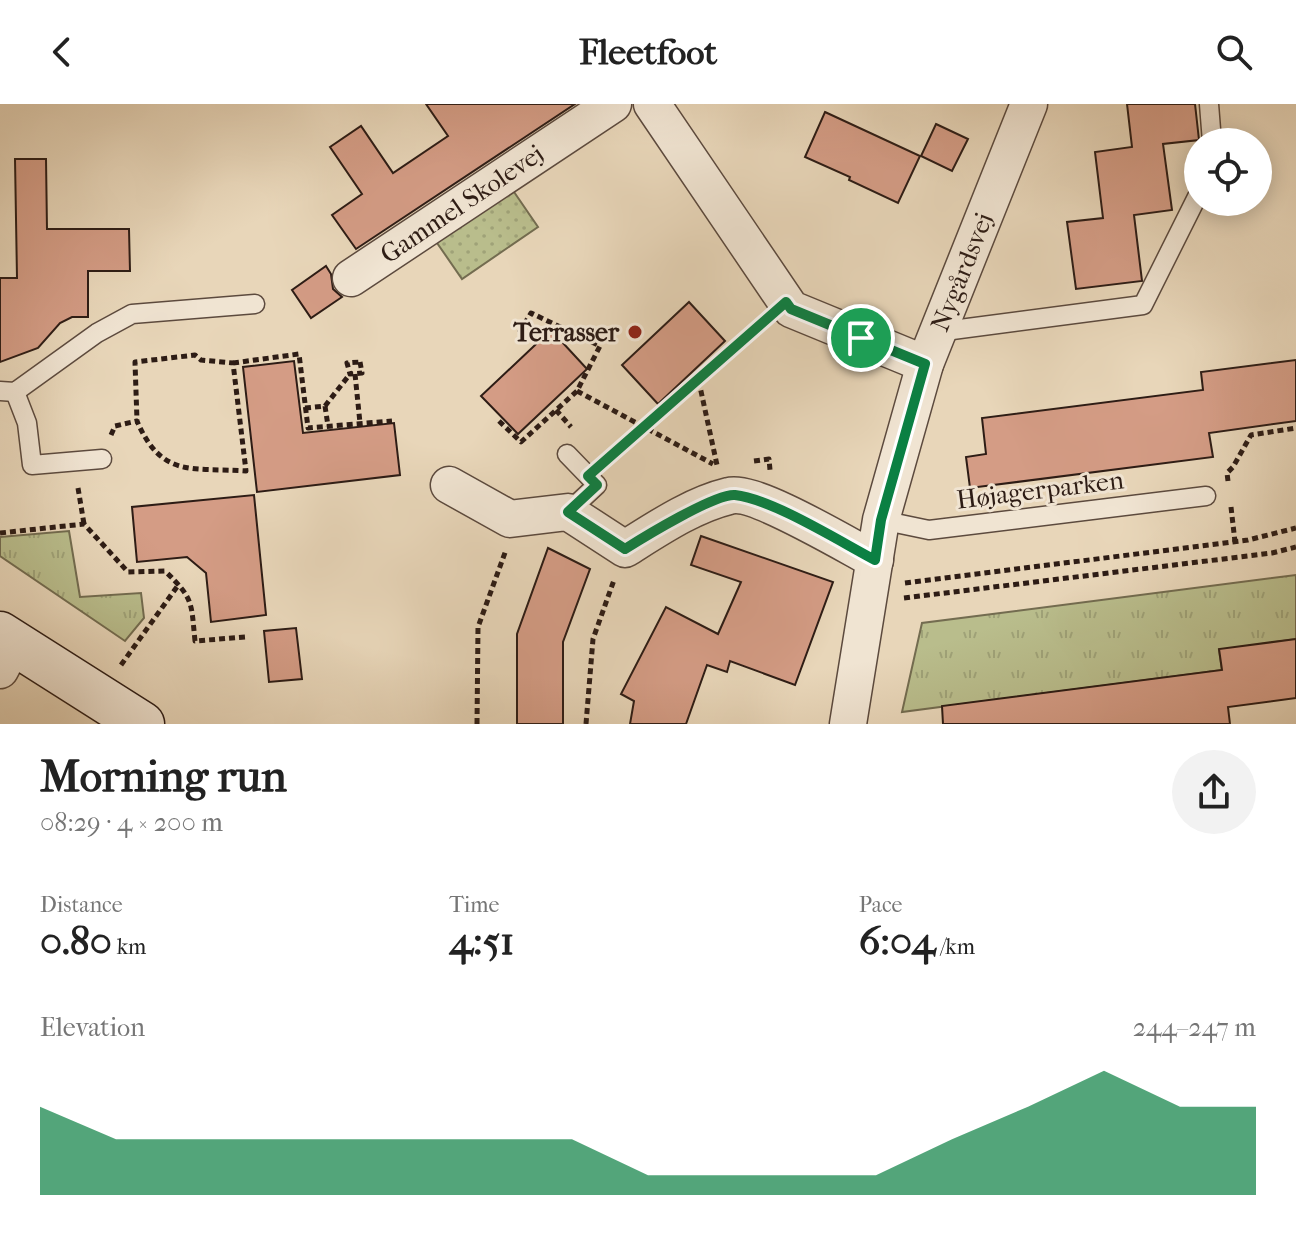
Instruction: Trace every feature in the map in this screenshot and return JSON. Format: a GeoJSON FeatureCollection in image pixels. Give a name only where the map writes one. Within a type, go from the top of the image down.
{"type":"FeatureCollection","features":[{"type":"Feature","properties":{"kind":"street","name":"Gammel Skolevej"},"geometry":{"type":"LineString","coordinates":[[351,278],[613,104]]}},
{"type":"Feature","properties":{"kind":"street"},"geometry":{"type":"LineString","coordinates":[[652,104],[791,309],[931,348]]}},
{"type":"Feature","properties":{"kind":"street","name":"Nygårdsvej"},"geometry":{"type":"LineString","coordinates":[[848,724],[881,520],[931,348],[1029,104]]}},
{"type":"Feature","properties":{"kind":"street"},"geometry":{"type":"LineString","coordinates":[[449,485],[510,519],[568,512],[625,549],[674,519],[733,494],[774,506],[871,582]]}},
{"type":"Feature","properties":{"kind":"street"},"geometry":{"type":"LineString","coordinates":[[5,649],[99,697],[142,724]]}},
{"type":"Feature","properties":{"kind":"lane"},"geometry":{"type":"LineString","coordinates":[[1209,104],[1211,128]]}},
{"type":"Feature","properties":{"kind":"lane"},"geometry":{"type":"LineString","coordinates":[[931,348],[1143,305],[1188,216]]}},
{"type":"Feature","properties":{"kind":"lane"},"geometry":{"type":"LineString","coordinates":[[102,459],[32,465],[27,423],[8,392],[97,333],[132,314],[255,304]]}},
{"type":"Feature","properties":{"kind":"lane"},"geometry":{"type":"LineString","coordinates":[[567,454],[597,485],[568,512]]}},
{"type":"Feature","properties":{"kind":"lane","name":"Højagerparken"},"geometry":{"type":"LineString","coordinates":[[881,520],[929,530],[1206,496]]}},
{"type":"Feature","properties":{"kind":"path"},"geometry":{"type":"LineString","coordinates":[[588,476],[786,302]]}},
{"type":"Feature","properties":{"kind":"path"},"geometry":{"type":"LineString","coordinates":[[499,421],[521,442],[577,391],[600,346],[531,313],[519,333]]}},
{"type":"Feature","properties":{"kind":"path"},"geometry":{"type":"LineString","coordinates":[[233,363],[246,471],[172,465],[156,453],[137,421],[135,362],[195,355],[201,360],[233,363],[299,354],[308,428],[392,421]]}},
{"type":"Feature","properties":{"kind":"path"},"geometry":{"type":"LineString","coordinates":[[305,408],[325,406],[352,374],[360,423]]}},
{"type":"Feature","properties":{"kind":"path"},"geometry":{"type":"LineString","coordinates":[[693,382],[699,382],[717,466]]}},
{"type":"Feature","properties":{"kind":"path"},"geometry":{"type":"LineString","coordinates":[[577,391],[730,472]]}},
{"type":"Feature","properties":{"kind":"path"},"geometry":{"type":"LineString","coordinates":[[325,406],[328,426]]}},
{"type":"Feature","properties":{"kind":"path"},"geometry":{"type":"LineString","coordinates":[[102,459],[115,426],[137,421]]}},
{"type":"Feature","properties":{"kind":"path"},"geometry":{"type":"LineString","coordinates":[[1227,476],[1251,435],[1296,428]]}},
{"type":"Feature","properties":{"kind":"path"},"geometry":{"type":"LineString","coordinates":[[745,462],[769,459]]}},
{"type":"Feature","properties":{"kind":"path"},"geometry":{"type":"LineString","coordinates":[[74,463],[84,524],[128,572],[165,571],[179,584],[191,601],[195,641],[245,637]]}},
{"type":"Feature","properties":{"kind":"path"},"geometry":{"type":"LineString","coordinates":[[477,724],[478,627],[518,518]]}},
{"type":"Feature","properties":{"kind":"path"},"geometry":{"type":"LineString","coordinates":[[0,533],[84,524]]}},
{"type":"Feature","properties":{"kind":"path"},"geometry":{"type":"LineString","coordinates":[[1233,526],[1235,542]]}},
{"type":"Feature","properties":{"kind":"path"},"geometry":{"type":"LineString","coordinates":[[871,582],[898,584],[1235,542],[1296,528]]}},
{"type":"Feature","properties":{"kind":"path"},"geometry":{"type":"LineString","coordinates":[[871,582],[1272,553],[1296,547]]}},
{"type":"Feature","properties":{"kind":"path"},"geometry":{"type":"LineString","coordinates":[[586,724],[593,639],[625,549]]}},
{"type":"Feature","properties":{"kind":"path"},"geometry":{"type":"LineString","coordinates":[[99,697],[149,622],[179,584]]}},
{"type":"Feature","properties":{"kind":"green space"},"geometry":{"type":"Polygon","coordinates":[[[512,189],[538,227],[462,279],[435,240],[512,189]]]}},
{"type":"Feature","properties":{"kind":"green space"},"geometry":{"type":"Polygon","coordinates":[[[69,531],[80,597],[141,593],[144,618],[125,641],[0,556],[0,537],[69,531]]]}},
{"type":"Feature","properties":{"kind":"green space"},"geometry":{"type":"Polygon","coordinates":[[[1296,575],[1296,639],[1219,650],[1222,670],[902,712],[922,623],[1296,575]]]}},
{"type":"Feature","properties":{"kind":"building"},"geometry":{"type":"Polygon","coordinates":[[[426,104],[575,104],[356,249],[332,215],[362,194],[330,147],[361,126],[393,173],[448,136],[426,104]]]}},
{"type":"Feature","properties":{"kind":"building"},"geometry":{"type":"Polygon","coordinates":[[[1127,104],[1195,104],[1198,128],[1184,128],[1184,142],[1163,144],[1172,210],[1134,215],[1142,281],[1076,289],[1067,222],[1103,218],[1095,152],[1132,147],[1127,104]]]}},
{"type":"Feature","properties":{"kind":"building"},"geometry":{"type":"Polygon","coordinates":[[[825,112],[920,156],[898,203],[805,157],[825,112]]]}},
{"type":"Feature","properties":{"kind":"building"},"geometry":{"type":"Polygon","coordinates":[[[936,124],[968,139],[952,171],[921,156],[936,124]]]}},
{"type":"Feature","properties":{"kind":"building"},"geometry":{"type":"Polygon","coordinates":[[[15,159],[46,159],[47,229],[129,229],[130,271],[88,271],[88,317],[72,317],[60,323],[38,348],[0,362],[0,278],[17,278],[15,159]]]}},
{"type":"Feature","properties":{"kind":"building"},"geometry":{"type":"Polygon","coordinates":[[[326,266],[331,274],[333,289],[342,297],[311,318],[292,290],[326,266]]]}},
{"type":"Feature","properties":{"kind":"building"},"geometry":{"type":"Polygon","coordinates":[[[689,302],[725,341],[658,404],[622,365],[689,302]]]}},
{"type":"Feature","properties":{"kind":"building"},"geometry":{"type":"Polygon","coordinates":[[[551,330],[587,369],[518,434],[481,396],[551,330]]]}},
{"type":"Feature","properties":{"kind":"building"},"geometry":{"type":"Polygon","coordinates":[[[1296,360],[1296,421],[1209,433],[1213,457],[970,488],[966,457],[986,454],[982,418],[1203,390],[1201,372],[1296,360]]]}},
{"type":"Feature","properties":{"kind":"building"},"geometry":{"type":"Polygon","coordinates":[[[294,361],[303,433],[394,423],[400,475],[257,492],[243,367],[294,361]]]}},
{"type":"Feature","properties":{"kind":"building"},"geometry":{"type":"Polygon","coordinates":[[[254,495],[266,615],[211,622],[206,573],[187,557],[137,562],[132,507],[254,495]]]}},
{"type":"Feature","properties":{"kind":"building"},"geometry":{"type":"Polygon","coordinates":[[[701,536],[833,582],[795,685],[730,661],[727,672],[707,665],[686,724],[630,724],[634,701],[621,694],[666,607],[718,634],[741,582],[691,565],[701,536]]]}},
{"type":"Feature","properties":{"kind":"building"},"geometry":{"type":"Polygon","coordinates":[[[548,548],[590,569],[563,642],[563,724],[517,724],[517,634],[548,548]]]}},
{"type":"Feature","properties":{"kind":"building"},"geometry":{"type":"Polygon","coordinates":[[[296,628],[302,679],[269,682],[264,631],[296,628]]]}},
{"type":"Feature","properties":{"kind":"building"},"geometry":{"type":"Polygon","coordinates":[[[1296,639],[1296,698],[1228,707],[1230,724],[943,724],[942,706],[1222,670],[1219,649],[1296,639]]]}},
{"type":"Feature","properties":{"kind":"place","name":"Terrasser"},"geometry":{"type":"Point","coordinates":[635,332]}},
{"type":"Feature","properties":{"kind":"route"},"geometry":{"type":"LineString","coordinates":[[786,302],[791,309],[861,338],[925,364],[881,520],[875,560],[774,506],[733,494],[674,519],[625,549],[568,512],[597,485],[588,476],[786,302]]}}]}
